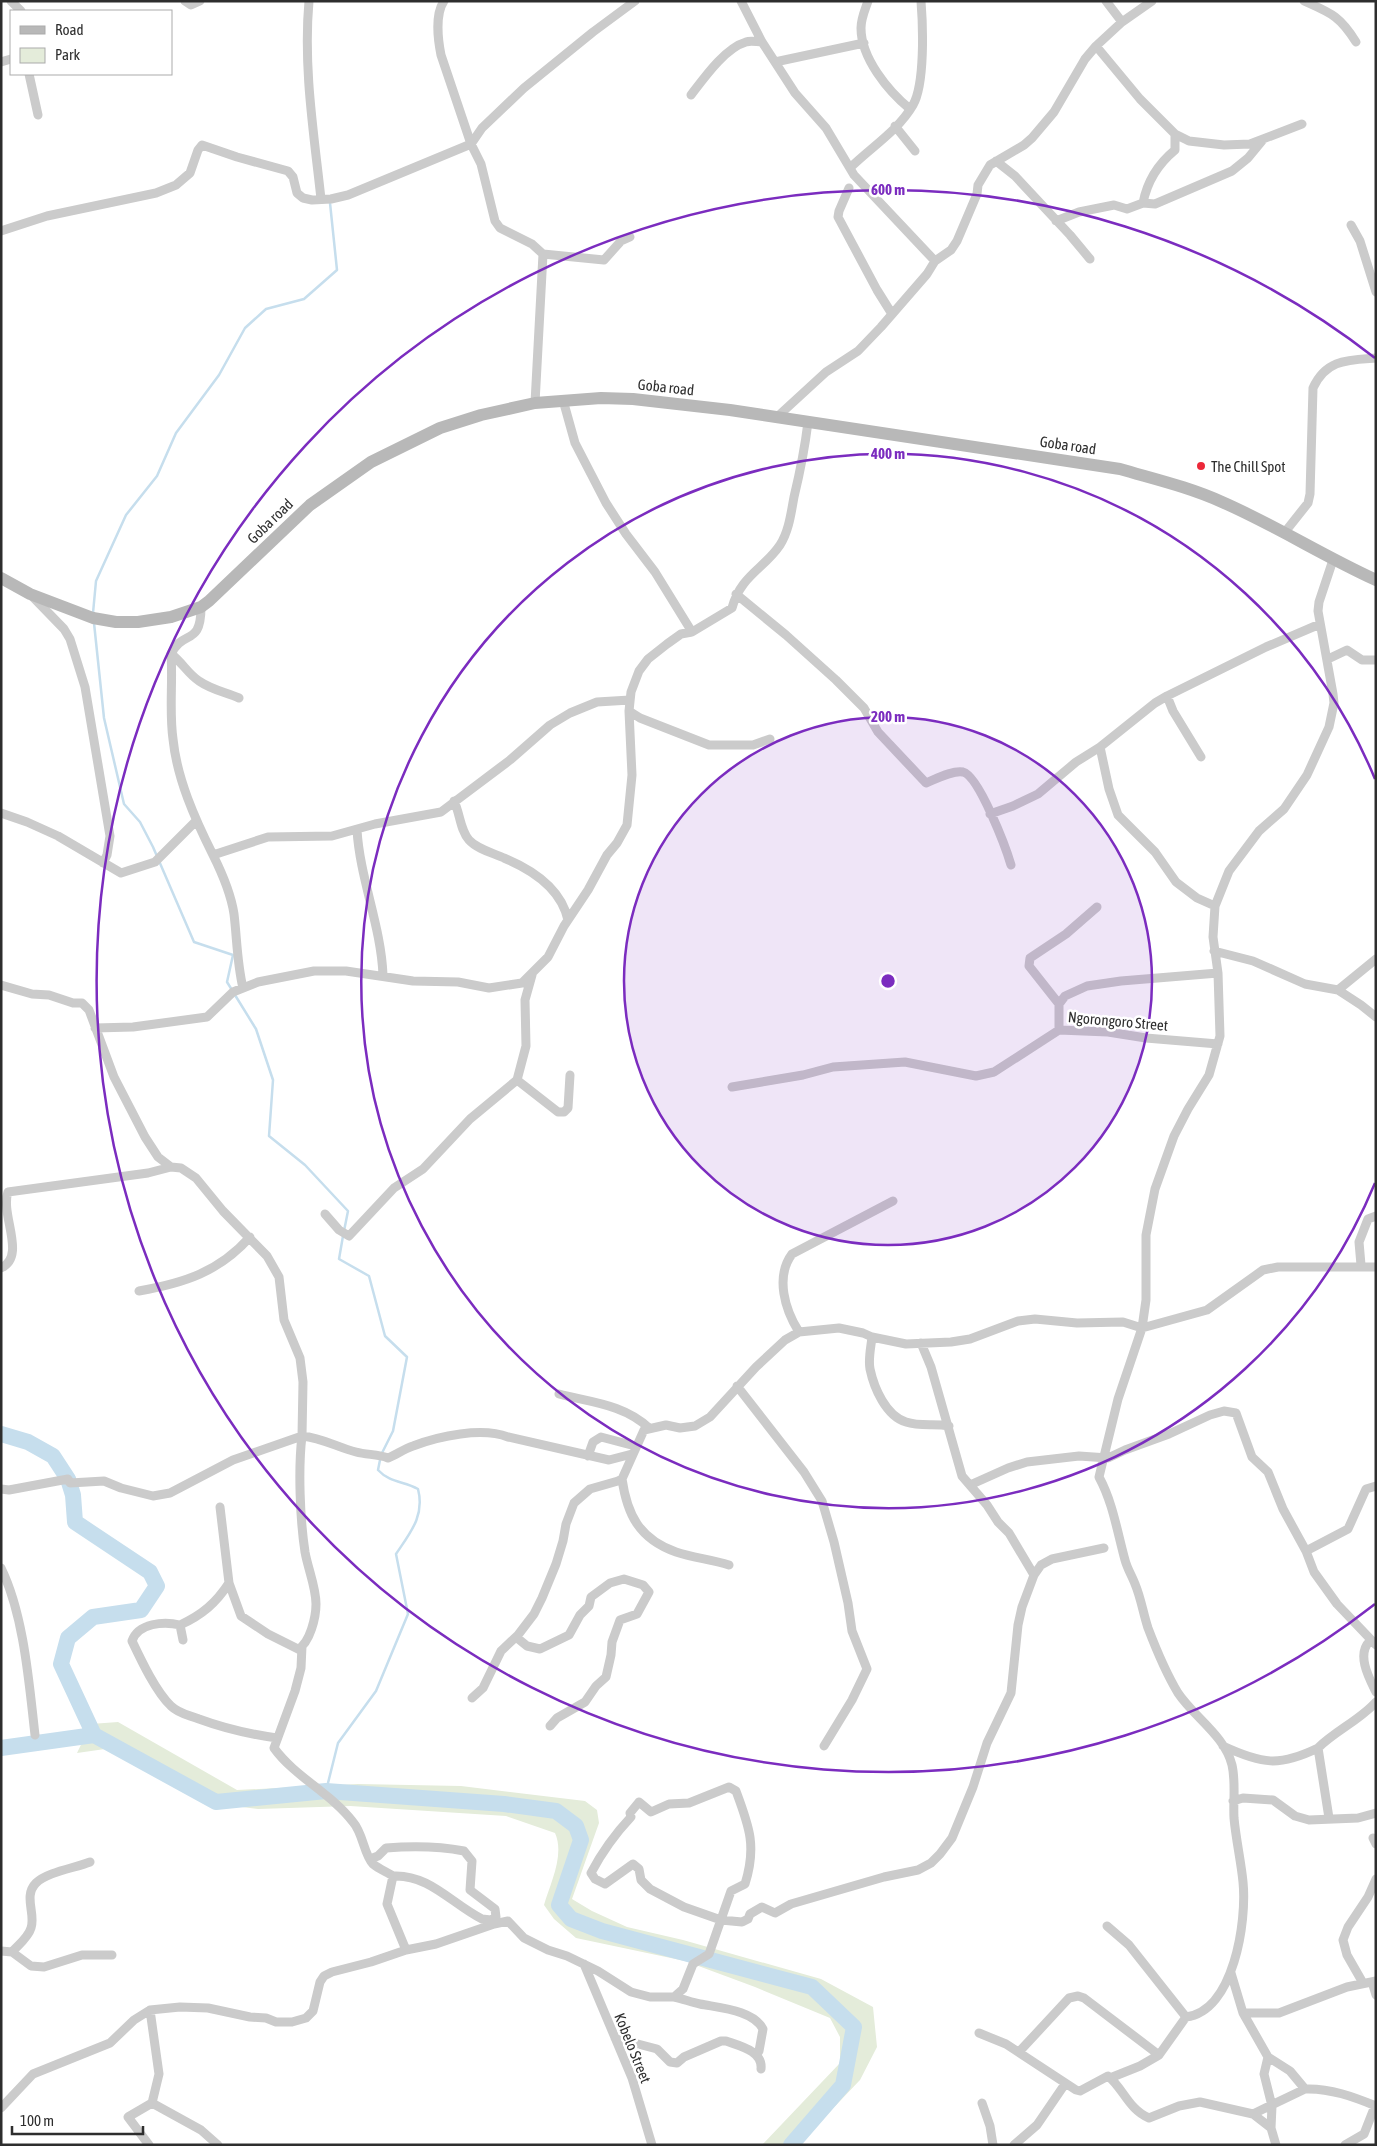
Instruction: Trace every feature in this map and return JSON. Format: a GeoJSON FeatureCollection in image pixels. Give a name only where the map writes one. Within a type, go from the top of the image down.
{"type":"FeatureCollection","features":[{"type":"Feature","properties":{"kind":"main road","name":"Goba road"},"geometry":{"type":"LineString","coordinates":[[1,578],[30,594],[87,616],[116,622],[165,619],[202,607],[310,505],[371,462],[440,428],[480,415],[535,402],[601,398],[633,399],[777,417],[1120,469],[1174,484],[1221,501],[1285,532],[1333,560],[1376,580]]}},
{"type":"Feature","properties":{"kind":"street"},"geometry":{"type":"LineString","coordinates":[[10,1],[20,10]]}},
{"type":"Feature","properties":{"kind":"street"},"geometry":{"type":"LineString","coordinates":[[185,1],[191,4],[200,1]]}},
{"type":"Feature","properties":{"kind":"street"},"geometry":{"type":"LineString","coordinates":[[309,1],[307,21],[308,84],[321,199]]}},
{"type":"Feature","properties":{"kind":"street"},"geometry":{"type":"LineString","coordinates":[[444,1],[440,13],[439,44],[441,55],[471,144],[481,164],[497,224],[503,230],[532,244],[543,254],[602,260],[621,240],[630,237]]}},
{"type":"Feature","properties":{"kind":"street"},"geometry":{"type":"LineString","coordinates":[[1,231],[48,216],[97,207],[169,188],[183,181],[190,173],[198,150],[202,145],[288,171],[293,177],[298,195],[307,199],[341,197],[366,189],[471,144],[482,128],[524,88],[593,32],[635,1]]}},
{"type":"Feature","properties":{"kind":"street"},"geometry":{"type":"LineString","coordinates":[[741,1],[762,42],[775,62],[799,98],[826,128],[850,168],[914,241],[935,261]]}},
{"type":"Feature","properties":{"kind":"street"},"geometry":{"type":"LineString","coordinates":[[868,1],[862,18],[861,29],[864,43],[881,80],[910,109]]}},
{"type":"Feature","properties":{"kind":"street"},"geometry":{"type":"LineString","coordinates":[[850,168],[896,126],[915,100],[920,72],[921,1]]}},
{"type":"Feature","properties":{"kind":"street"},"geometry":{"type":"LineString","coordinates":[[1106,1],[1122,22]]}},
{"type":"Feature","properties":{"kind":"street"},"geometry":{"type":"LineString","coordinates":[[777,417],[826,372],[858,351],[927,274],[935,261],[951,250],[957,241],[977,194],[978,185],[990,165],[1032,138],[1054,112],[1085,59],[1096,46],[1122,22],[1152,1]]}},
{"type":"Feature","properties":{"kind":"street"},"geometry":{"type":"LineString","coordinates":[[1304,1],[1330,12],[1345,24],[1356,42]]}},
{"type":"Feature","properties":{"kind":"street"},"geometry":{"type":"LineString","coordinates":[[691,95],[708,72],[736,46],[748,41],[762,42]]}},
{"type":"Feature","properties":{"kind":"street"},"geometry":{"type":"LineString","coordinates":[[775,62],[864,43]]}},
{"type":"Feature","properties":{"kind":"street"},"geometry":{"type":"LineString","coordinates":[[1096,46],[1140,99],[1175,134],[1198,144],[1243,145],[1262,141],[1302,124]]}},
{"type":"Feature","properties":{"kind":"street"},"geometry":{"type":"LineString","coordinates":[[29,75],[38,115]]}},
{"type":"Feature","properties":{"kind":"street"},"geometry":{"type":"LineString","coordinates":[[896,126],[915,151]]}},
{"type":"Feature","properties":{"kind":"street"},"geometry":{"type":"LineString","coordinates":[[1142,203],[1149,182],[1161,164],[1175,150],[1175,134]]}},
{"type":"Feature","properties":{"kind":"street"},"geometry":{"type":"LineString","coordinates":[[1056,221],[1079,212],[1114,205],[1127,209],[1142,203],[1155,204],[1220,177],[1240,166],[1262,141]]}},
{"type":"Feature","properties":{"kind":"street"},"geometry":{"type":"LineString","coordinates":[[996,161],[1015,176],[1090,259]]}},
{"type":"Feature","properties":{"kind":"street"},"geometry":{"type":"LineString","coordinates":[[849,188],[838,217],[892,314]]}},
{"type":"Feature","properties":{"kind":"street"},"geometry":{"type":"LineString","coordinates":[[1352,225],[1360,241],[1376,292]]}},
{"type":"Feature","properties":{"kind":"street"},"geometry":{"type":"LineString","coordinates":[[535,402],[543,254]]}},
{"type":"Feature","properties":{"kind":"street"},"geometry":{"type":"LineString","coordinates":[[1285,532],[1308,503],[1312,460],[1313,388],[1318,377],[1329,367],[1340,361],[1376,358]]}},
{"type":"Feature","properties":{"kind":"street"},"geometry":{"type":"LineString","coordinates":[[563,400],[575,443],[606,503],[630,540],[655,572],[692,632]]}},
{"type":"Feature","properties":{"kind":"street"},"geometry":{"type":"LineString","coordinates":[[95,1028],[133,1027],[206,1017],[233,992],[258,982],[314,971],[346,970],[413,981],[458,982],[489,988],[522,983],[532,975],[548,957],[568,920],[588,890],[606,855],[617,843],[627,825],[632,775],[629,710],[631,692],[639,671],[648,659],[681,634],[692,632],[732,608],[736,594],[751,573],[780,544],[786,532],[801,469],[808,422]]}},
{"type":"Feature","properties":{"kind":"street"},"geometry":{"type":"LineString","coordinates":[[979,2033],[997,2039],[1065,2084],[1080,2091],[1104,2078],[1110,2078],[1140,2066],[1159,2055],[1186,2017],[1194,2016],[1220,1997],[1232,1973],[1244,1896],[1233,1801],[1232,1765],[1223,1746],[1188,1706],[1171,1681],[1148,1627],[1135,1584],[1125,1562],[1108,1492],[1099,1477],[1118,1399],[1142,1328],[1146,1300],[1146,1235],[1154,1189],[1174,1136],[1188,1109],[1209,1076],[1220,1036],[1218,973],[1212,937],[1215,906],[1229,871],[1259,831],[1290,801],[1308,775],[1329,727],[1334,704],[1328,659],[1320,624],[1319,602],[1333,560]]}},
{"type":"Feature","properties":{"kind":"street"},"geometry":{"type":"LineString","coordinates":[[30,594],[67,634],[84,687],[93,733],[101,794],[110,836],[107,855],[103,863]]}},
{"type":"Feature","properties":{"kind":"street"},"geometry":{"type":"LineString","coordinates":[[736,594],[786,635],[836,680],[864,708],[878,732],[926,782],[954,773],[962,772],[968,774],[977,784],[1004,843],[1011,865]]}},
{"type":"Feature","properties":{"kind":"street"},"geometry":{"type":"LineString","coordinates":[[202,607],[200,625],[195,633],[174,647],[171,654],[172,737],[175,754],[196,821],[224,878],[234,912],[236,948],[243,988]]}},
{"type":"Feature","properties":{"kind":"street"},"geometry":{"type":"LineString","coordinates":[[990,814],[1038,794],[1076,762],[1100,748],[1155,703],[1167,696],[1266,647],[1320,624]]}},
{"type":"Feature","properties":{"kind":"street"},"geometry":{"type":"LineString","coordinates":[[1328,659],[1347,650],[1362,660],[1376,660]]}},
{"type":"Feature","properties":{"kind":"street"},"geometry":{"type":"LineString","coordinates":[[171,654],[197,680],[209,688],[239,698]]}},
{"type":"Feature","properties":{"kind":"street"},"geometry":{"type":"LineString","coordinates":[[1167,696],[1173,710],[1201,756]]}},
{"type":"Feature","properties":{"kind":"street"},"geometry":{"type":"LineString","coordinates":[[213,855],[268,837],[332,836],[375,824],[406,820],[441,812],[570,712],[597,702],[630,700]]}},
{"type":"Feature","properties":{"kind":"street"},"geometry":{"type":"LineString","coordinates":[[629,710],[640,718],[709,745],[753,745],[770,739]]}},
{"type":"Feature","properties":{"kind":"street"},"geometry":{"type":"LineString","coordinates":[[1100,748],[1109,789],[1118,815],[1154,852],[1176,882],[1196,898],[1215,906]]}},
{"type":"Feature","properties":{"kind":"street"},"geometry":{"type":"LineString","coordinates":[[454,801],[458,809],[460,823],[470,841],[488,852],[506,858],[535,874],[555,891],[565,908],[568,920]]}},
{"type":"Feature","properties":{"kind":"street"},"geometry":{"type":"LineString","coordinates":[[1,813],[58,836],[121,873],[155,862],[196,821]]}},
{"type":"Feature","properties":{"kind":"street"},"geometry":{"type":"LineString","coordinates":[[357,830],[360,857],[380,942],[383,975]]}},
{"type":"Feature","properties":{"kind":"street"},"geometry":{"type":"LineString","coordinates":[[1059,1030],[1058,1004],[1029,966],[1030,958],[1066,934],[1097,907]]}},
{"type":"Feature","properties":{"kind":"street"},"geometry":{"type":"LineString","coordinates":[[1214,951],[1252,961],[1305,984],[1338,990],[1376,1017]]}},
{"type":"Feature","properties":{"kind":"street"},"geometry":{"type":"LineString","coordinates":[[1338,990],[1376,959]]}},
{"type":"Feature","properties":{"kind":"street"},"geometry":{"type":"LineString","coordinates":[[1058,1004],[1065,996],[1087,986],[1121,981],[1218,973]]}},
{"type":"Feature","properties":{"kind":"street"},"geometry":{"type":"LineString","coordinates":[[325,1214],[339,1230],[349,1236],[394,1188],[423,1169],[470,1119],[518,1080],[526,1046],[526,1000],[532,975]]}},
{"type":"Feature","properties":{"kind":"street"},"geometry":{"type":"LineString","coordinates":[[1,985],[32,994],[50,995],[72,1003],[82,1002],[88,1010],[114,1076],[146,1137],[158,1158],[171,1167]]}},
{"type":"Feature","properties":{"kind":"street","name":"Ngorongoro Street"},"geometry":{"type":"LineString","coordinates":[[732,1088],[833,1067],[905,1062],[976,1076],[985,1075],[994,1072],[1059,1030],[1108,1032],[1146,1038],[1218,1044]]}},
{"type":"Feature","properties":{"kind":"street"},"geometry":{"type":"LineString","coordinates":[[518,1080],[558,1112],[564,1112],[568,1108],[570,1075]]}},
{"type":"Feature","properties":{"kind":"street"},"geometry":{"type":"LineString","coordinates":[[1,1268],[10,1262],[12,1254],[4,1210],[5,1198],[8,1192],[148,1173],[171,1167],[181,1168],[196,1178],[223,1211],[267,1256],[279,1277],[284,1320],[300,1358],[303,1382],[300,1475],[303,1542],[316,1594],[316,1607],[310,1632],[302,1646],[301,1668],[295,1691],[274,1748],[283,1760],[333,1801],[353,1821],[359,1830],[370,1859],[372,1863],[393,1876],[406,1875],[421,1880],[482,1919],[491,1920],[496,1917],[495,1910],[470,1890],[472,1861],[464,1851],[441,1846],[430,1848],[386,1848],[378,1856],[370,1859]]}},
{"type":"Feature","properties":{"kind":"street"},"geometry":{"type":"LineString","coordinates":[[799,1332],[793,1322],[785,1299],[783,1280],[787,1261],[792,1254],[893,1201]]}},
{"type":"Feature","properties":{"kind":"street"},"geometry":{"type":"LineString","coordinates":[[1361,1266],[1359,1242],[1368,1219],[1376,1216]]}},
{"type":"Feature","properties":{"kind":"street"},"geometry":{"type":"LineString","coordinates":[[139,1291],[168,1286],[187,1280],[230,1258],[250,1238]]}},
{"type":"Feature","properties":{"kind":"street"},"geometry":{"type":"LineString","coordinates":[[728,1565],[675,1552],[649,1536],[633,1520],[626,1502],[622,1478],[640,1436],[649,1428],[666,1425],[680,1428],[695,1426],[716,1412],[737,1386],[785,1340],[799,1332],[839,1328],[906,1344],[951,1342],[970,1338],[1018,1322],[1035,1319],[1077,1323],[1123,1322],[1142,1328],[1207,1310],[1263,1270],[1278,1267],[1376,1266]]}},
{"type":"Feature","properties":{"kind":"street"},"geometry":{"type":"LineString","coordinates":[[872,1337],[870,1367],[876,1387],[888,1408],[904,1422],[925,1426],[949,1426]]}},
{"type":"Feature","properties":{"kind":"street"},"geometry":{"type":"LineString","coordinates":[[921,1343],[931,1367],[962,1476],[1009,1533],[1034,1575]]}},
{"type":"Feature","properties":{"kind":"street"},"geometry":{"type":"LineString","coordinates":[[737,1386],[810,1480],[822,1501],[834,1542],[848,1603],[852,1631],[866,1669],[852,1700],[824,1746]]}},
{"type":"Feature","properties":{"kind":"street"},"geometry":{"type":"LineString","coordinates":[[559,1394],[604,1403],[643,1422],[649,1428]]}},
{"type":"Feature","properties":{"kind":"street"},"geometry":{"type":"LineString","coordinates":[[970,1485],[1017,1464],[1027,1462],[1078,1456],[1108,1458],[1169,1434],[1210,1415],[1224,1411],[1236,1413],[1252,1457],[1268,1472],[1283,1509],[1306,1551],[1314,1572],[1324,1588],[1373,1643]]}},
{"type":"Feature","properties":{"kind":"street"},"geometry":{"type":"LineString","coordinates":[[1,1489],[9,1490],[68,1479],[70,1483],[104,1481],[121,1488],[153,1496],[170,1493],[239,1458],[302,1436],[318,1438],[355,1452],[381,1455],[388,1458],[412,1446],[435,1439],[477,1432],[495,1432],[508,1437],[588,1456],[614,1460],[634,1450]]}},
{"type":"Feature","properties":{"kind":"street"},"geometry":{"type":"LineString","coordinates":[[588,1456],[593,1442],[600,1437],[634,1450]]}},
{"type":"Feature","properties":{"kind":"street"},"geometry":{"type":"LineString","coordinates":[[472,1698],[483,1688],[501,1651],[516,1638],[534,1614],[556,1564],[566,1524],[574,1503],[590,1489],[622,1478]]}},
{"type":"Feature","properties":{"kind":"street"},"geometry":{"type":"LineString","coordinates":[[1306,1551],[1348,1529],[1366,1489],[1376,1486]]}},
{"type":"Feature","properties":{"kind":"street"},"geometry":{"type":"LineString","coordinates":[[220,1507],[229,1583],[241,1616],[290,1646],[298,1649],[302,1646]]}},
{"type":"Feature","properties":{"kind":"street"},"geometry":{"type":"LineString","coordinates":[[674,1997],[683,1989],[693,1964],[709,1954],[721,1920],[731,1890],[745,1884],[750,1869],[752,1844],[736,1791],[729,1787],[689,1803],[669,1804],[651,1812],[639,1802],[630,1813],[631,1817],[620,1832],[604,1849],[591,1873],[595,1879],[605,1884],[633,1864],[639,1869],[641,1880],[650,1889],[684,1907],[721,1920],[742,1922],[748,1919],[750,1914],[762,1907],[774,1913],[791,1904],[884,1877],[918,1870],[931,1863],[952,1838],[973,1787],[987,1743],[1011,1694],[1018,1624],[1034,1575],[1041,1565],[1052,1559],[1104,1548]]}},
{"type":"Feature","properties":{"kind":"street"},"geometry":{"type":"LineString","coordinates":[[1,1568],[18,1618],[32,1702],[34,1735]]}},
{"type":"Feature","properties":{"kind":"street"},"geometry":{"type":"LineString","coordinates":[[516,1638],[528,1646],[540,1649],[570,1635],[580,1615],[589,1606],[591,1597],[610,1583],[624,1579],[643,1585],[649,1592],[637,1614],[620,1620],[612,1642],[606,1677],[596,1686],[585,1702],[557,1718],[550,1726]]}},
{"type":"Feature","properties":{"kind":"street"},"geometry":{"type":"LineString","coordinates":[[229,1583],[218,1600],[205,1612],[180,1624],[164,1622],[144,1628],[134,1635],[132,1641],[149,1675],[170,1706],[178,1712],[220,1728],[277,1738]]}},
{"type":"Feature","properties":{"kind":"street"},"geometry":{"type":"LineString","coordinates":[[180,1624],[183,1640]]}},
{"type":"Feature","properties":{"kind":"street"},"geometry":{"type":"LineString","coordinates":[[1373,1643],[1367,1644],[1364,1657],[1365,1669],[1376,1692]]}},
{"type":"Feature","properties":{"kind":"street"},"geometry":{"type":"LineString","coordinates":[[1223,1746],[1256,1759],[1279,1762],[1297,1758],[1318,1748],[1330,1736],[1360,1716],[1376,1702]]}},
{"type":"Feature","properties":{"kind":"street"},"geometry":{"type":"LineString","coordinates":[[1318,1748],[1329,1818]]}},
{"type":"Feature","properties":{"kind":"street"},"geometry":{"type":"LineString","coordinates":[[1233,1801],[1243,1798],[1273,1800],[1301,1819],[1358,1818],[1376,1813]]}},
{"type":"Feature","properties":{"kind":"street"},"geometry":{"type":"LineString","coordinates":[[12,1952],[27,1936],[32,1925],[29,1896],[36,1883],[64,1870],[90,1862]]}},
{"type":"Feature","properties":{"kind":"street"},"geometry":{"type":"LineString","coordinates":[[393,1876],[387,1904],[406,1950]]}},
{"type":"Feature","properties":{"kind":"street"},"geometry":{"type":"LineString","coordinates":[[1376,1879],[1368,1897],[1348,1927],[1343,1940],[1347,1955],[1370,1982],[1376,1995]]}},
{"type":"Feature","properties":{"kind":"street"},"geometry":{"type":"LineString","coordinates":[[1,2108],[33,2074],[110,2043],[134,2020],[150,2010],[180,2007],[208,2008],[250,2017],[266,2018],[276,2022],[292,2022],[306,2018],[313,2011],[320,1982],[324,1976],[332,1972],[406,1950],[436,1944],[508,1921],[524,1938],[584,1964],[631,1992],[650,1997],[674,1997],[723,2007],[755,2019],[763,2029],[757,2054]]}},
{"type":"Feature","properties":{"kind":"street"},"geometry":{"type":"LineString","coordinates":[[1107,1926],[1129,1945],[1186,2017]]}},
{"type":"Feature","properties":{"kind":"street"},"geometry":{"type":"LineString","coordinates":[[1,1952],[12,1952],[31,1966],[44,1967],[82,1955],[112,1955]]}},
{"type":"Feature","properties":{"kind":"street","name":"Kobelo Street"},"geometry":{"type":"LineString","coordinates":[[584,1964],[632,2078],[652,2145]]}},
{"type":"Feature","properties":{"kind":"street"},"geometry":{"type":"LineString","coordinates":[[1232,1973],[1243,2012],[1268,2057],[1290,2071],[1305,2089]]}},
{"type":"Feature","properties":{"kind":"street"},"geometry":{"type":"LineString","coordinates":[[1243,2012],[1279,2013],[1370,1982]]}},
{"type":"Feature","properties":{"kind":"street"},"geometry":{"type":"LineString","coordinates":[[1019,2052],[1069,1998],[1078,1996],[1084,1998],[1159,2055]]}},
{"type":"Feature","properties":{"kind":"street"},"geometry":{"type":"LineString","coordinates":[[149,2145],[128,2117],[152,2103],[159,2074],[150,2010]]}},
{"type":"Feature","properties":{"kind":"street"},"geometry":{"type":"LineString","coordinates":[[615,2038],[657,2048],[670,2062],[677,2063],[684,2057],[721,2041],[757,2054],[762,2062],[761,2069]]}},
{"type":"Feature","properties":{"kind":"street"},"geometry":{"type":"LineString","coordinates":[[1268,2057],[1264,2074],[1272,2106],[1270,2128],[1276,2145]]}},
{"type":"Feature","properties":{"kind":"street"},"geometry":{"type":"LineString","coordinates":[[1110,2078],[1126,2101],[1143,2116],[1149,2118],[1179,2106],[1200,2102],[1253,2114],[1270,2128]]}},
{"type":"Feature","properties":{"kind":"street"},"geometry":{"type":"LineString","coordinates":[[1014,2145],[1037,2125],[1065,2084]]}},
{"type":"Feature","properties":{"kind":"street"},"geometry":{"type":"LineString","coordinates":[[1253,2114],[1305,2089],[1347,2095],[1376,2106],[1364,2134],[1345,2145]]}},
{"type":"Feature","properties":{"kind":"street"},"geometry":{"type":"LineString","coordinates":[[152,2103],[201,2130],[218,2145]]}},
{"type":"Feature","properties":{"kind":"street"},"geometry":{"type":"LineString","coordinates":[[982,2103],[990,2126],[993,2145]]}},
{"type":"Feature","properties":{"kind":"green space"},"geometry":{"type":"Polygon","coordinates":[[[118,1722],[237,1790],[358,1784],[461,1786],[585,1801],[597,1810],[599,1823],[572,1899],[592,1911],[627,1927],[683,1940],[821,1979],[873,2007],[877,2047],[860,2080],[798,2145],[762,2145],[840,2063],[840,2037],[830,2018],[685,1961],[576,1938],[554,1919],[544,1905],[557,1860],[558,1842],[555,1833],[506,1816],[350,1806],[258,1809],[202,1802],[112,1748],[77,1753],[91,1724],[118,1722]]]}},
{"type":"Feature","properties":{"kind":"waterway"},"geometry":{"type":"LineString","coordinates":[[93,613],[96,581],[126,515],[157,476],[176,433],[219,375],[245,328],[266,309],[304,299],[337,270],[330,203]]}},
{"type":"Feature","properties":{"kind":"waterway"},"geometry":{"type":"LineString","coordinates":[[94,623],[104,718],[124,804],[140,822],[153,847],[194,942],[233,955],[227,982],[232,990]]}},
{"type":"Feature","properties":{"kind":"waterway"},"geometry":{"type":"LineString","coordinates":[[235,995],[256,1029],[273,1080],[269,1136],[305,1165],[348,1211],[344,1231]]}},
{"type":"Feature","properties":{"kind":"waterway"},"geometry":{"type":"LineString","coordinates":[[326,1791],[338,1743],[376,1691],[408,1614],[396,1554],[415,1524],[420,1499],[418,1489],[392,1480],[378,1470],[381,1455],[393,1431],[407,1357],[385,1336],[369,1276],[339,1259],[343,1236]]}},
{"type":"Feature","properties":{"kind":"waterway"},"geometry":{"type":"LineString","coordinates":[[1,1434],[28,1442],[53,1456],[68,1479],[73,1495],[75,1522],[150,1572],[157,1586],[141,1610],[93,1617],[68,1638],[61,1664],[94,1735]]}},
{"type":"Feature","properties":{"kind":"waterway"},"geometry":{"type":"LineString","coordinates":[[1,1748],[94,1735],[216,1802],[326,1791],[504,1804],[556,1811],[576,1826],[581,1840],[559,1905],[571,1919],[602,1931],[812,1987],[854,2027],[843,2085],[791,2145]]}},
{"type":"Feature","properties":{"kind":"place","name":"The Chill Spot"},"geometry":{"type":"Point","coordinates":[1201,466]}}]}
